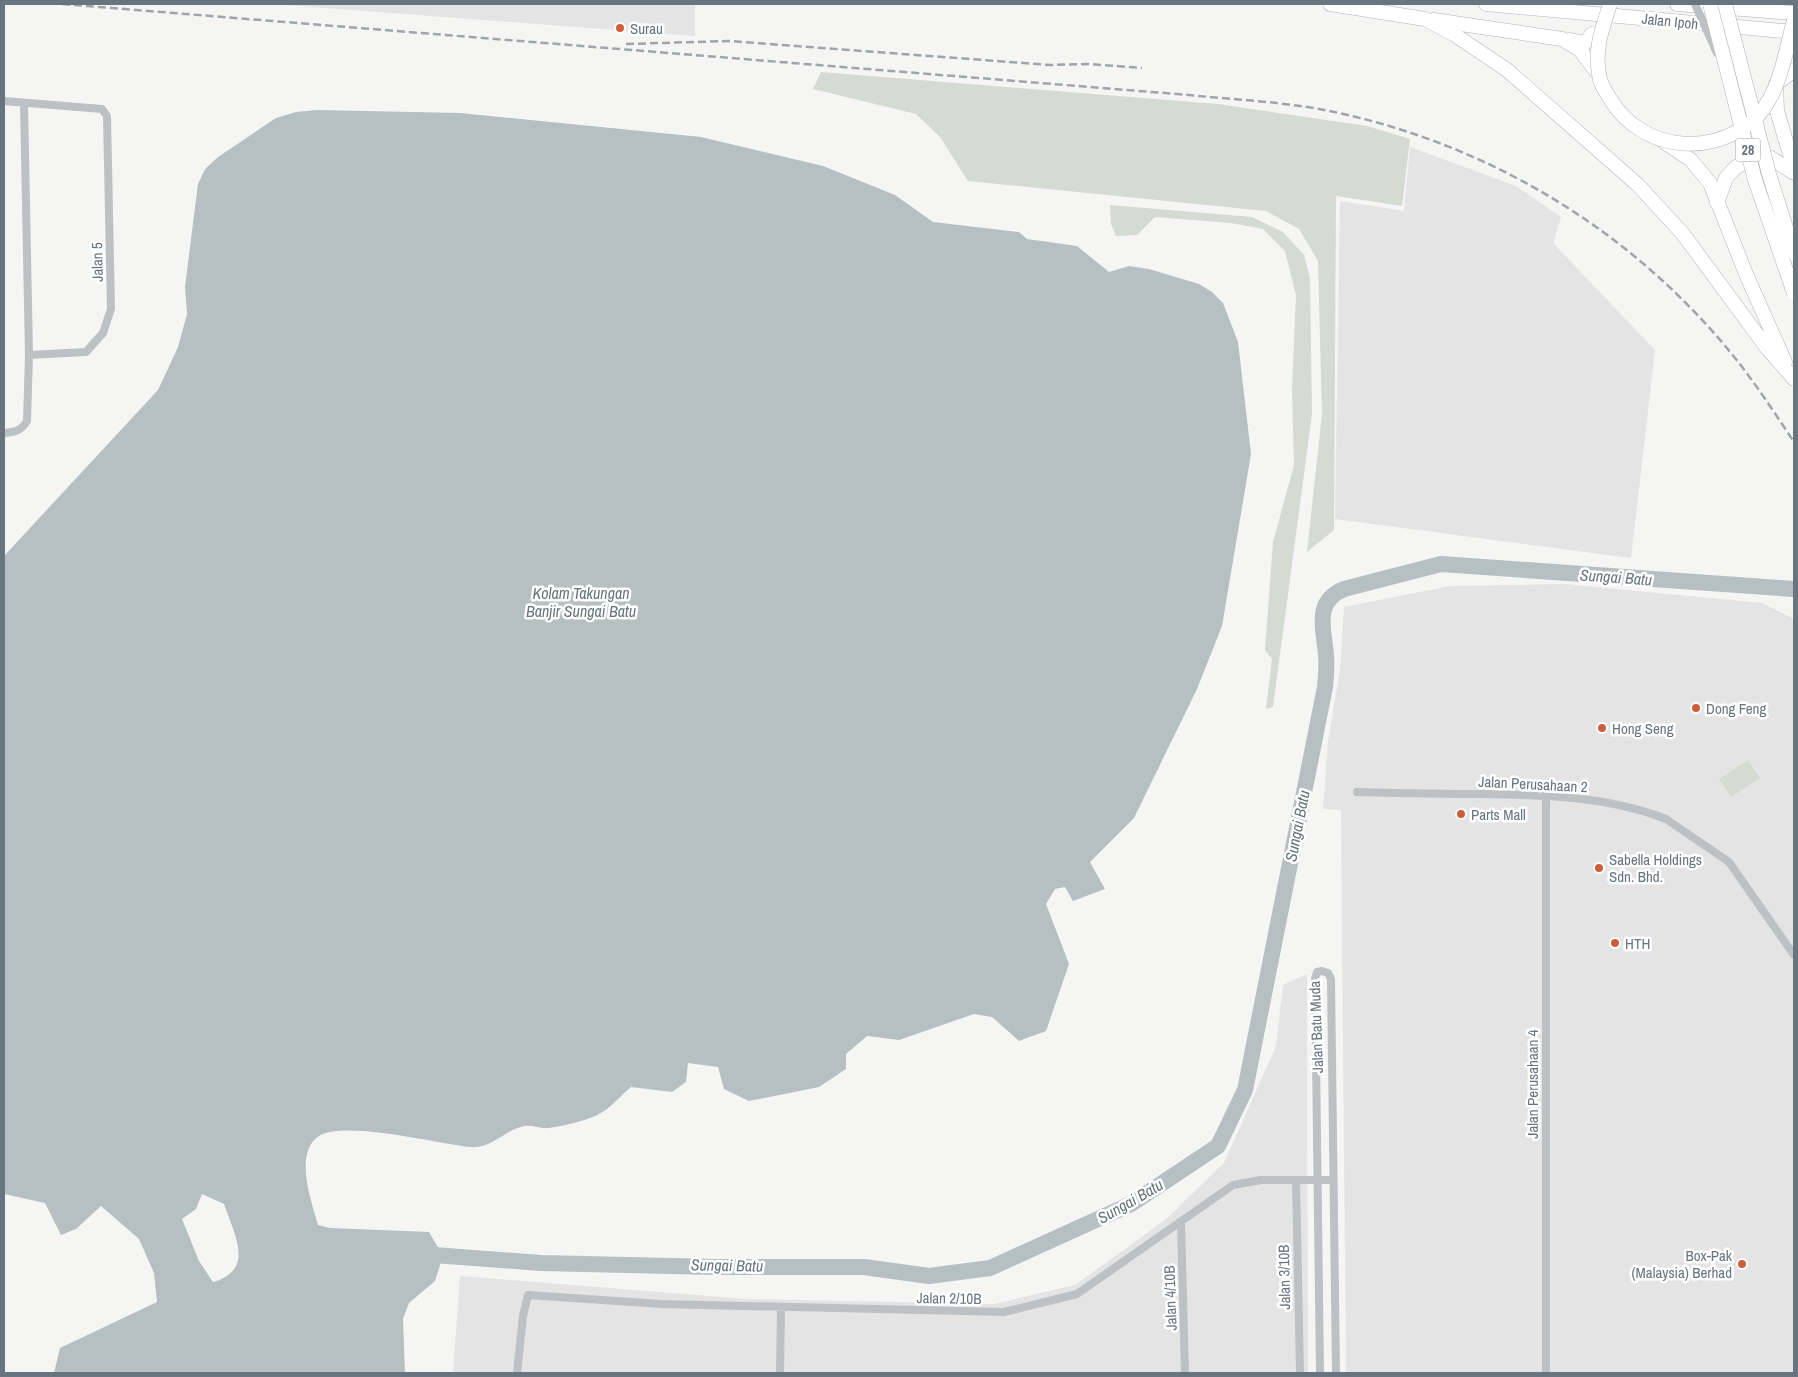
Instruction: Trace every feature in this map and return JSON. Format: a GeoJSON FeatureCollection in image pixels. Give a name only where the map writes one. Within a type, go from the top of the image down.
{"type":"FeatureCollection","features":[{"type":"Feature","properties":{"kind":"highway"},"geometry":{"type":"LineString","coordinates":[[1330,4],[1585,43],[1592,34],[1600,4]]}},
{"type":"Feature","properties":{"kind":"highway","name":"Jalan Ipoh"},"geometry":{"type":"LineString","coordinates":[[1486,4],[1794,32]]}},
{"type":"Feature","properties":{"kind":"highway"},"geometry":{"type":"LineString","coordinates":[[1610,4],[1597,46],[1599,75],[1604,89],[1624,118],[1647,135],[1664,142],[1691,160],[1710,183],[1758,304],[1792,376]]}},
{"type":"Feature","properties":{"kind":"highway","name":"Jalan Ipoh"},"geometry":{"type":"LineString","coordinates":[[1677,4],[1794,13]]}},
{"type":"Feature","properties":{"kind":"highway","name":"28"},"geometry":{"type":"LineString","coordinates":[[1710,4],[1768,221],[1794,293]]}},
{"type":"Feature","properties":{"kind":"highway","name":"28"},"geometry":{"type":"LineString","coordinates":[[1725,4],[1769,174],[1794,253]]}},
{"type":"Feature","properties":{"kind":"highway"},"geometry":{"type":"LineString","coordinates":[[1425,19],[1455,35],[1507,70],[1638,185],[1683,234],[1767,348],[1792,376]]}},
{"type":"Feature","properties":{"kind":"highway"},"geometry":{"type":"LineString","coordinates":[[1664,142],[1703,143],[1731,134],[1750,124],[1765,106],[1776,84],[1794,20]]}},
{"type":"Feature","properties":{"kind":"highway"},"geometry":{"type":"LineString","coordinates":[[1562,39],[1580,50],[1599,75]]}},
{"type":"Feature","properties":{"kind":"highway"},"geometry":{"type":"LineString","coordinates":[[1776,84],[1794,70]]}},
{"type":"Feature","properties":{"kind":"highway"},"geometry":{"type":"LineString","coordinates":[[1776,84],[1777,111],[1794,168]]}},
{"type":"Feature","properties":{"kind":"highway"},"geometry":{"type":"LineString","coordinates":[[1717,203],[1726,178],[1736,166],[1756,157],[1771,158],[1794,172]]}},
{"type":"Feature","properties":{"kind":"street"},"geometry":{"type":"LineString","coordinates":[[1695,4],[1731,85]]}},
{"type":"Feature","properties":{"kind":"street"},"geometry":{"type":"LineString","coordinates":[[4,101],[24,103],[29,355],[27,421],[23,428],[15,432],[4,433]]}},
{"type":"Feature","properties":{"kind":"street","name":"Jalan 5"},"geometry":{"type":"LineString","coordinates":[[24,103],[102,109],[107,116],[111,309],[103,333],[86,352],[29,355]]}},
{"type":"Feature","properties":{"kind":"street","name":"Jalan Perusahaan 2"},"geometry":{"type":"LineString","coordinates":[[1356,792],[1546,795],[1603,802],[1666,819],[1728,862],[1794,955]]}},
{"type":"Feature","properties":{"kind":"street","name":"Jalan Perusahaan 4"},"geometry":{"type":"LineString","coordinates":[[1546,795],[1546,1373]]}},
{"type":"Feature","properties":{"kind":"street","name":"Jalan Batu Muda"},"geometry":{"type":"LineString","coordinates":[[1320,1373],[1316,1180],[1315,979],[1317,972],[1322,970],[1328,973],[1331,979],[1336,1373]]}},
{"type":"Feature","properties":{"kind":"street","name":"Jalan 2/10B"},"geometry":{"type":"LineString","coordinates":[[517,1373],[523,1316],[528,1295],[661,1304],[1004,1312],[1077,1294],[1233,1185],[1261,1180],[1333,1180]]}},
{"type":"Feature","properties":{"kind":"street","name":"Jalan 3/10B"},"geometry":{"type":"LineString","coordinates":[[1296,1180],[1300,1373]]}},
{"type":"Feature","properties":{"kind":"street","name":"Jalan 4/10B"},"geometry":{"type":"LineString","coordinates":[[1181,1222],[1185,1373]]}},
{"type":"Feature","properties":{"kind":"street"},"geometry":{"type":"LineString","coordinates":[[780,1373],[781,1308]]}},
{"type":"Feature","properties":{"kind":"shaded area"},"geometry":{"type":"Polygon","coordinates":[[[273,4],[695,4],[695,36],[273,4]]]}},
{"type":"Feature","properties":{"kind":"shaded area"},"geometry":{"type":"Polygon","coordinates":[[[821,72],[1218,104],[1367,126],[1410,139],[1402,206],[1336,196],[1334,530],[1307,552],[1322,414],[1318,261],[1299,229],[1266,211],[968,181],[940,137],[916,114],[813,89],[821,72]]]}},
{"type":"Feature","properties":{"kind":"shaded area"},"geometry":{"type":"Polygon","coordinates":[[[1410,147],[1516,186],[1561,217],[1553,243],[1655,350],[1631,558],[1335,519],[1340,201],[1404,211],[1410,147]]]}},
{"type":"Feature","properties":{"kind":"shaded area"},"geometry":{"type":"Polygon","coordinates":[[[1110,205],[1252,217],[1283,232],[1304,255],[1310,278],[1312,414],[1273,707],[1266,709],[1272,659],[1265,650],[1273,542],[1294,465],[1292,388],[1296,295],[1285,251],[1263,229],[1231,223],[1155,217],[1137,235],[1116,236],[1111,224],[1110,205]]]}},
{"type":"Feature","properties":{"kind":"shaded area"},"geometry":{"type":"Polygon","coordinates":[[[1565,584],[1762,603],[1794,619],[1794,1373],[1346,1373],[1341,810],[1323,809],[1328,741],[1340,670],[1344,607],[1450,586],[1565,584]]]}},
{"type":"Feature","properties":{"kind":"shaded area"},"geometry":{"type":"Polygon","coordinates":[[[1748,760],[1760,778],[1731,797],[1719,779],[1748,760]]]}},
{"type":"Feature","properties":{"kind":"shaded area"},"geometry":{"type":"Polygon","coordinates":[[[1307,974],[1308,1373],[453,1373],[460,1276],[745,1299],[994,1304],[1075,1285],[1165,1220],[1224,1163],[1276,1046],[1283,985],[1307,974]]]}},
{"type":"Feature","properties":{"kind":"water","name":"Kolam Takungan Banjir Sungai Batu"},"geometry":{"type":"Polygon","coordinates":[[[317,110],[460,113],[701,137],[823,166],[895,195],[933,222],[1019,232],[1027,239],[1077,246],[1109,272],[1129,266],[1149,269],[1199,284],[1212,292],[1223,303],[1238,342],[1251,454],[1222,626],[1197,689],[1134,818],[1090,862],[1105,889],[1073,901],[1065,887],[1055,889],[1046,904],[1069,964],[1046,1031],[1019,1041],[992,1017],[974,1014],[899,1040],[867,1036],[846,1054],[846,1069],[819,1087],[749,1101],[724,1089],[718,1067],[688,1063],[686,1082],[672,1092],[631,1087],[608,1108],[594,1116],[574,1123],[553,1127],[525,1126],[478,1147],[370,1132],[331,1132],[319,1136],[311,1144],[307,1154],[306,1166],[306,1178],[318,1225],[330,1228],[429,1232],[443,1256],[435,1281],[409,1303],[403,1319],[405,1373],[54,1373],[60,1348],[157,1302],[154,1273],[139,1239],[101,1206],[76,1229],[61,1235],[45,1203],[4,1194],[4,556],[158,390],[178,347],[187,314],[185,287],[198,184],[205,169],[218,157],[276,118],[296,112],[317,110]],[[202,1194],[196,1209],[182,1219],[199,1261],[213,1282],[226,1276],[234,1269],[238,1260],[236,1239],[224,1204],[202,1194]]]}},
{"type":"Feature","properties":{"kind":"waterway","name":"Sungai Batu"},"geometry":{"type":"LineString","coordinates":[[421,1254],[541,1263],[715,1267],[864,1267],[929,1276],[990,1268],[1131,1204],[1218,1146],[1245,1090],[1325,687],[1326,659],[1323,617],[1324,609],[1334,595],[1344,589],[1441,564],[1794,589]]}},
{"type":"Feature","properties":{"kind":"railway"},"geometry":{"type":"LineString","coordinates":[[62,4],[1189,95],[1283,104],[1339,113],[1396,128],[1451,148],[1504,172],[1555,200],[1604,232],[1649,269],[1692,309],[1731,353],[1764,397],[1794,442]]}},
{"type":"Feature","properties":{"kind":"railway"},"geometry":{"type":"LineString","coordinates":[[626,44],[729,41],[1050,65],[1089,64],[1142,68]]}},
{"type":"Feature","properties":{"kind":"place","name":"Surau"},"geometry":{"type":"Point","coordinates":[620,28]}},
{"type":"Feature","properties":{"kind":"place","name":"Dong Feng"},"geometry":{"type":"Point","coordinates":[1696,708]}},
{"type":"Feature","properties":{"kind":"place","name":"Hong Seng"},"geometry":{"type":"Point","coordinates":[1602,728]}},
{"type":"Feature","properties":{"kind":"place","name":"Parts Mall"},"geometry":{"type":"Point","coordinates":[1461,814]}},
{"type":"Feature","properties":{"kind":"place","name":"Sabella Holdings Sdn. Bhd."},"geometry":{"type":"Point","coordinates":[1599,868]}},
{"type":"Feature","properties":{"kind":"place","name":"HTH"},"geometry":{"type":"Point","coordinates":[1615,943]}},
{"type":"Feature","properties":{"kind":"place","name":"Box-Pak (Malaysia) Berhad"},"geometry":{"type":"Point","coordinates":[1742,1264]}}]}
